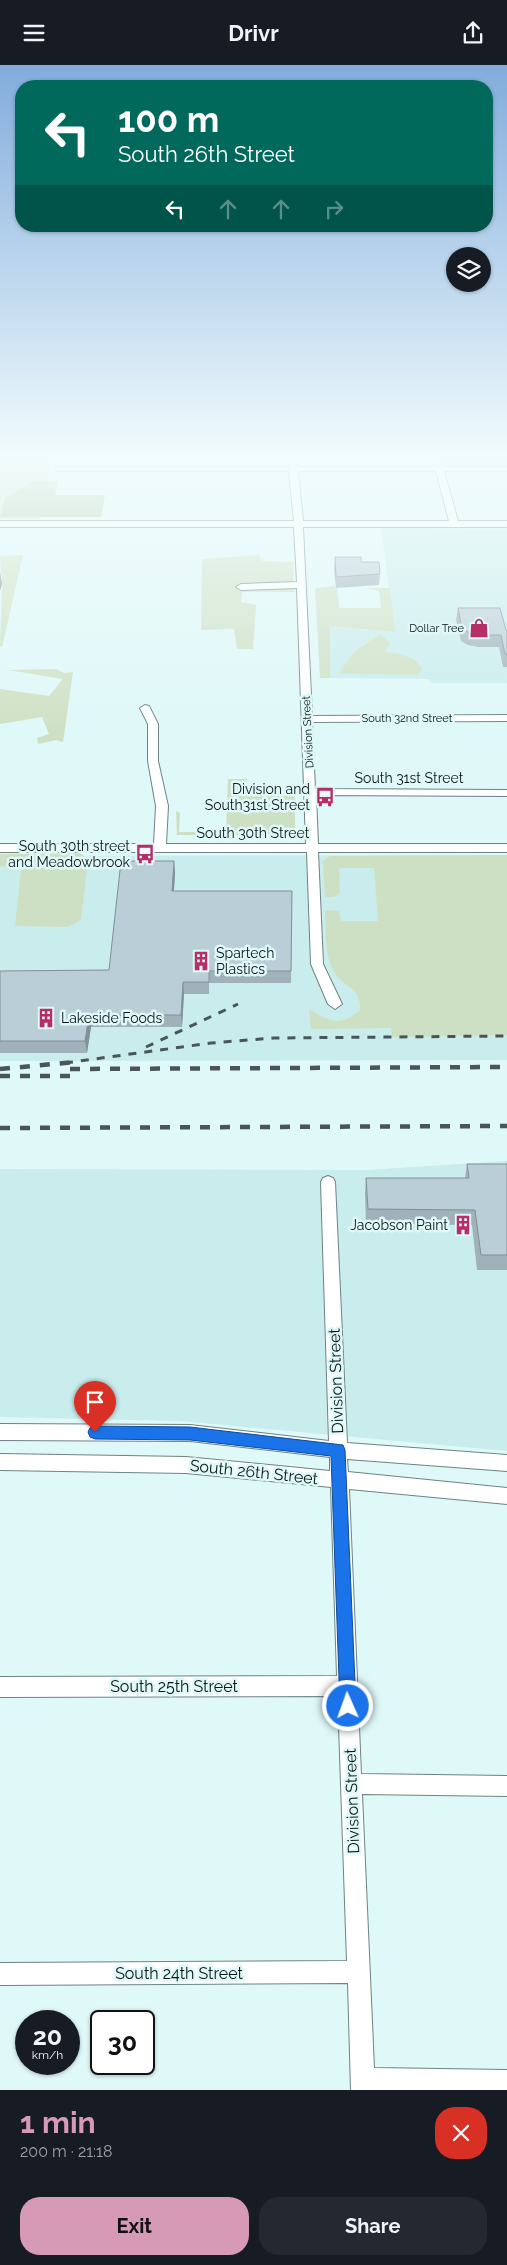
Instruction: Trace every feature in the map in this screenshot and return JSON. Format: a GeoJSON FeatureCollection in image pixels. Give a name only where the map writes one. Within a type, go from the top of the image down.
{"type":"FeatureCollection","features":[{"type":"Feature","properties":{"kind":"street","name":"Division Street"},"geometry":{"type":"LineString","coordinates":[[300,550],[317,964],[335,1004]]}},
{"type":"Feature","properties":{"kind":"street"},"geometry":{"type":"LineString","coordinates":[[240,587],[302,585]]}},
{"type":"Feature","properties":{"kind":"street"},"geometry":{"type":"LineString","coordinates":[[145,707],[153,724],[153,761],[162,806],[160,849]]}},
{"type":"Feature","properties":{"kind":"street","name":"South 32nd Street"},"geometry":{"type":"LineString","coordinates":[[307,719],[507,718]]}},
{"type":"Feature","properties":{"kind":"street","name":"South 31st Street"},"geometry":{"type":"LineString","coordinates":[[311,792],[507,793]]}},
{"type":"Feature","properties":{"kind":"street","name":"South 30th Street"},"geometry":{"type":"LineString","coordinates":[[0,849],[507,848]]}},
{"type":"Feature","properties":{"kind":"street","name":"Division Street"},"geometry":{"type":"LineString","coordinates":[[328,1182],[363,2084]]}},
{"type":"Feature","properties":{"kind":"street"},"geometry":{"type":"LineString","coordinates":[[0,1431],[190,1433],[338,1450],[507,1463]]}},
{"type":"Feature","properties":{"kind":"street","name":"South 26th Street"},"geometry":{"type":"LineString","coordinates":[[0,1462],[186,1465],[507,1496]]}},
{"type":"Feature","properties":{"kind":"street","name":"South 25th Street"},"geometry":{"type":"LineString","coordinates":[[0,1687],[348,1686]]}},
{"type":"Feature","properties":{"kind":"street"},"geometry":{"type":"LineString","coordinates":[[352,1784],[507,1786]]}},
{"type":"Feature","properties":{"kind":"street","name":"South 24th Street"},"geometry":{"type":"LineString","coordinates":[[0,1974],[359,1973]]}},
{"type":"Feature","properties":{"kind":"street"},"geometry":{"type":"LineString","coordinates":[[363,2084],[507,2081]]}},
{"type":"Feature","properties":{"kind":"shaded area"},"geometry":{"type":"Polygon","coordinates":[[[384,550],[507,550],[507,683],[431,683],[429,679],[330,678],[330,626],[395,632],[384,550]]]}},
{"type":"Feature","properties":{"kind":"shaded area"},"geometry":{"type":"Polygon","coordinates":[[[507,855],[507,1060],[0,1061],[0,856],[507,855]]]}},
{"type":"Feature","properties":{"kind":"shaded area"},"geometry":{"type":"Polygon","coordinates":[[[507,1161],[507,1451],[181,1421],[0,1417],[0,1169],[368,1170],[507,1161]]]}},
{"type":"Feature","properties":{"kind":"green space"},"geometry":{"type":"Polygon","coordinates":[[[23,555],[2,647],[0,646],[2,584],[0,556],[23,555]]]}},
{"type":"Feature","properties":{"kind":"green space"},"geometry":{"type":"Polygon","coordinates":[[[259,555],[262,561],[293,562],[294,592],[242,592],[241,602],[256,605],[253,649],[237,649],[234,629],[201,630],[202,559],[259,555]]]}},
{"type":"Feature","properties":{"kind":"green space"},"geometry":{"type":"Polygon","coordinates":[[[334,586],[337,588],[339,608],[381,608],[379,591],[365,588],[390,588],[395,632],[330,626],[330,678],[320,678],[315,588],[334,586]]]}},
{"type":"Feature","properties":{"kind":"green space"},"geometry":{"type":"Polygon","coordinates":[[[380,634],[390,643],[385,652],[411,658],[422,669],[418,675],[339,673],[354,652],[380,634]]]}},
{"type":"Feature","properties":{"kind":"green space"},"geometry":{"type":"Polygon","coordinates":[[[56,669],[64,673],[73,672],[63,742],[56,740],[38,744],[37,738],[49,734],[42,717],[0,724],[0,689],[49,696],[63,679],[8,670],[56,669]]]}},
{"type":"Feature","properties":{"kind":"green space"},"geometry":{"type":"Polygon","coordinates":[[[228,779],[247,779],[247,796],[295,796],[295,833],[293,835],[177,835],[176,811],[180,813],[179,832],[226,832],[228,779]]]}},
{"type":"Feature","properties":{"kind":"green space"},"geometry":{"type":"Polygon","coordinates":[[[80,853],[88,859],[81,920],[68,927],[15,926],[21,869],[0,866],[0,854],[80,853]]]}},
{"type":"Feature","properties":{"kind":"green space"},"geometry":{"type":"Polygon","coordinates":[[[507,855],[507,1035],[392,1037],[391,1028],[311,1029],[309,1009],[329,1020],[335,1021],[347,1019],[360,1010],[358,996],[336,975],[329,961],[325,910],[339,911],[341,921],[378,921],[374,868],[339,868],[340,892],[334,897],[325,897],[323,861],[330,856],[507,855]]]}},
{"type":"Feature","properties":{"kind":"building"},"geometry":{"type":"Polygon","coordinates":[[[335,557],[361,557],[361,562],[379,562],[380,574],[336,577],[335,557]]]}},
{"type":"Feature","properties":{"kind":"building"},"geometry":{"type":"Polygon","coordinates":[[[458,608],[500,608],[507,630],[507,654],[505,654],[501,635],[479,635],[462,629],[458,608]]]}},
{"type":"Feature","properties":{"kind":"building","name":"Spartech Plastics"},"geometry":{"type":"Polygon","coordinates":[[[121,861],[174,861],[172,891],[292,891],[291,971],[209,971],[209,982],[183,982],[181,1015],[89,1015],[85,1041],[0,1041],[0,971],[109,970],[121,861]]]}},
{"type":"Feature","properties":{"kind":"building","name":"Jacobson Paint"},"geometry":{"type":"Polygon","coordinates":[[[467,1164],[507,1164],[507,1255],[481,1255],[475,1210],[368,1209],[366,1178],[469,1178],[467,1164]]]}},
{"type":"Feature","properties":{"kind":"railway"},"geometry":{"type":"LineString","coordinates":[[146,1047],[238,1004]]}},
{"type":"Feature","properties":{"kind":"railway"},"geometry":{"type":"LineString","coordinates":[[67,1063],[211,1043],[274,1038],[507,1036]]}},
{"type":"Feature","properties":{"kind":"railway"},"geometry":{"type":"LineString","coordinates":[[67,1063],[75,1062]]}},
{"type":"Feature","properties":{"kind":"railway"},"geometry":{"type":"LineString","coordinates":[[0,1069],[67,1063]]}},
{"type":"Feature","properties":{"kind":"railway"},"geometry":{"type":"LineString","coordinates":[[70,1069],[507,1067]]}},
{"type":"Feature","properties":{"kind":"railway"},"geometry":{"type":"LineString","coordinates":[[0,1076],[80,1076]]}},
{"type":"Feature","properties":{"kind":"railway"},"geometry":{"type":"LineString","coordinates":[[0,1128],[507,1126]]}},
{"type":"Feature","properties":{"kind":"place","name":"Dollar Tree"},"geometry":{"type":"Point","coordinates":[479,628]}},
{"type":"Feature","properties":{"kind":"place","name":"Division and South31st Street"},"geometry":{"type":"Point","coordinates":[325,797]}},
{"type":"Feature","properties":{"kind":"place","name":"South 30th street and Meadowbrook"},"geometry":{"type":"Point","coordinates":[145,854]}},
{"type":"Feature","properties":{"kind":"place","name":"Spartech Plastics"},"geometry":{"type":"Point","coordinates":[201,961]}},
{"type":"Feature","properties":{"kind":"place","name":"Lakeside Foods"},"geometry":{"type":"Point","coordinates":[46,1018]}},
{"type":"Feature","properties":{"kind":"place","name":"Jacobson Paint"},"geometry":{"type":"Point","coordinates":[463,1225]}},
{"type":"Feature","properties":{"kind":"route"},"geometry":{"type":"LineString","coordinates":[[95,1432],[190,1433],[338,1450],[348,1706]]}}]}
